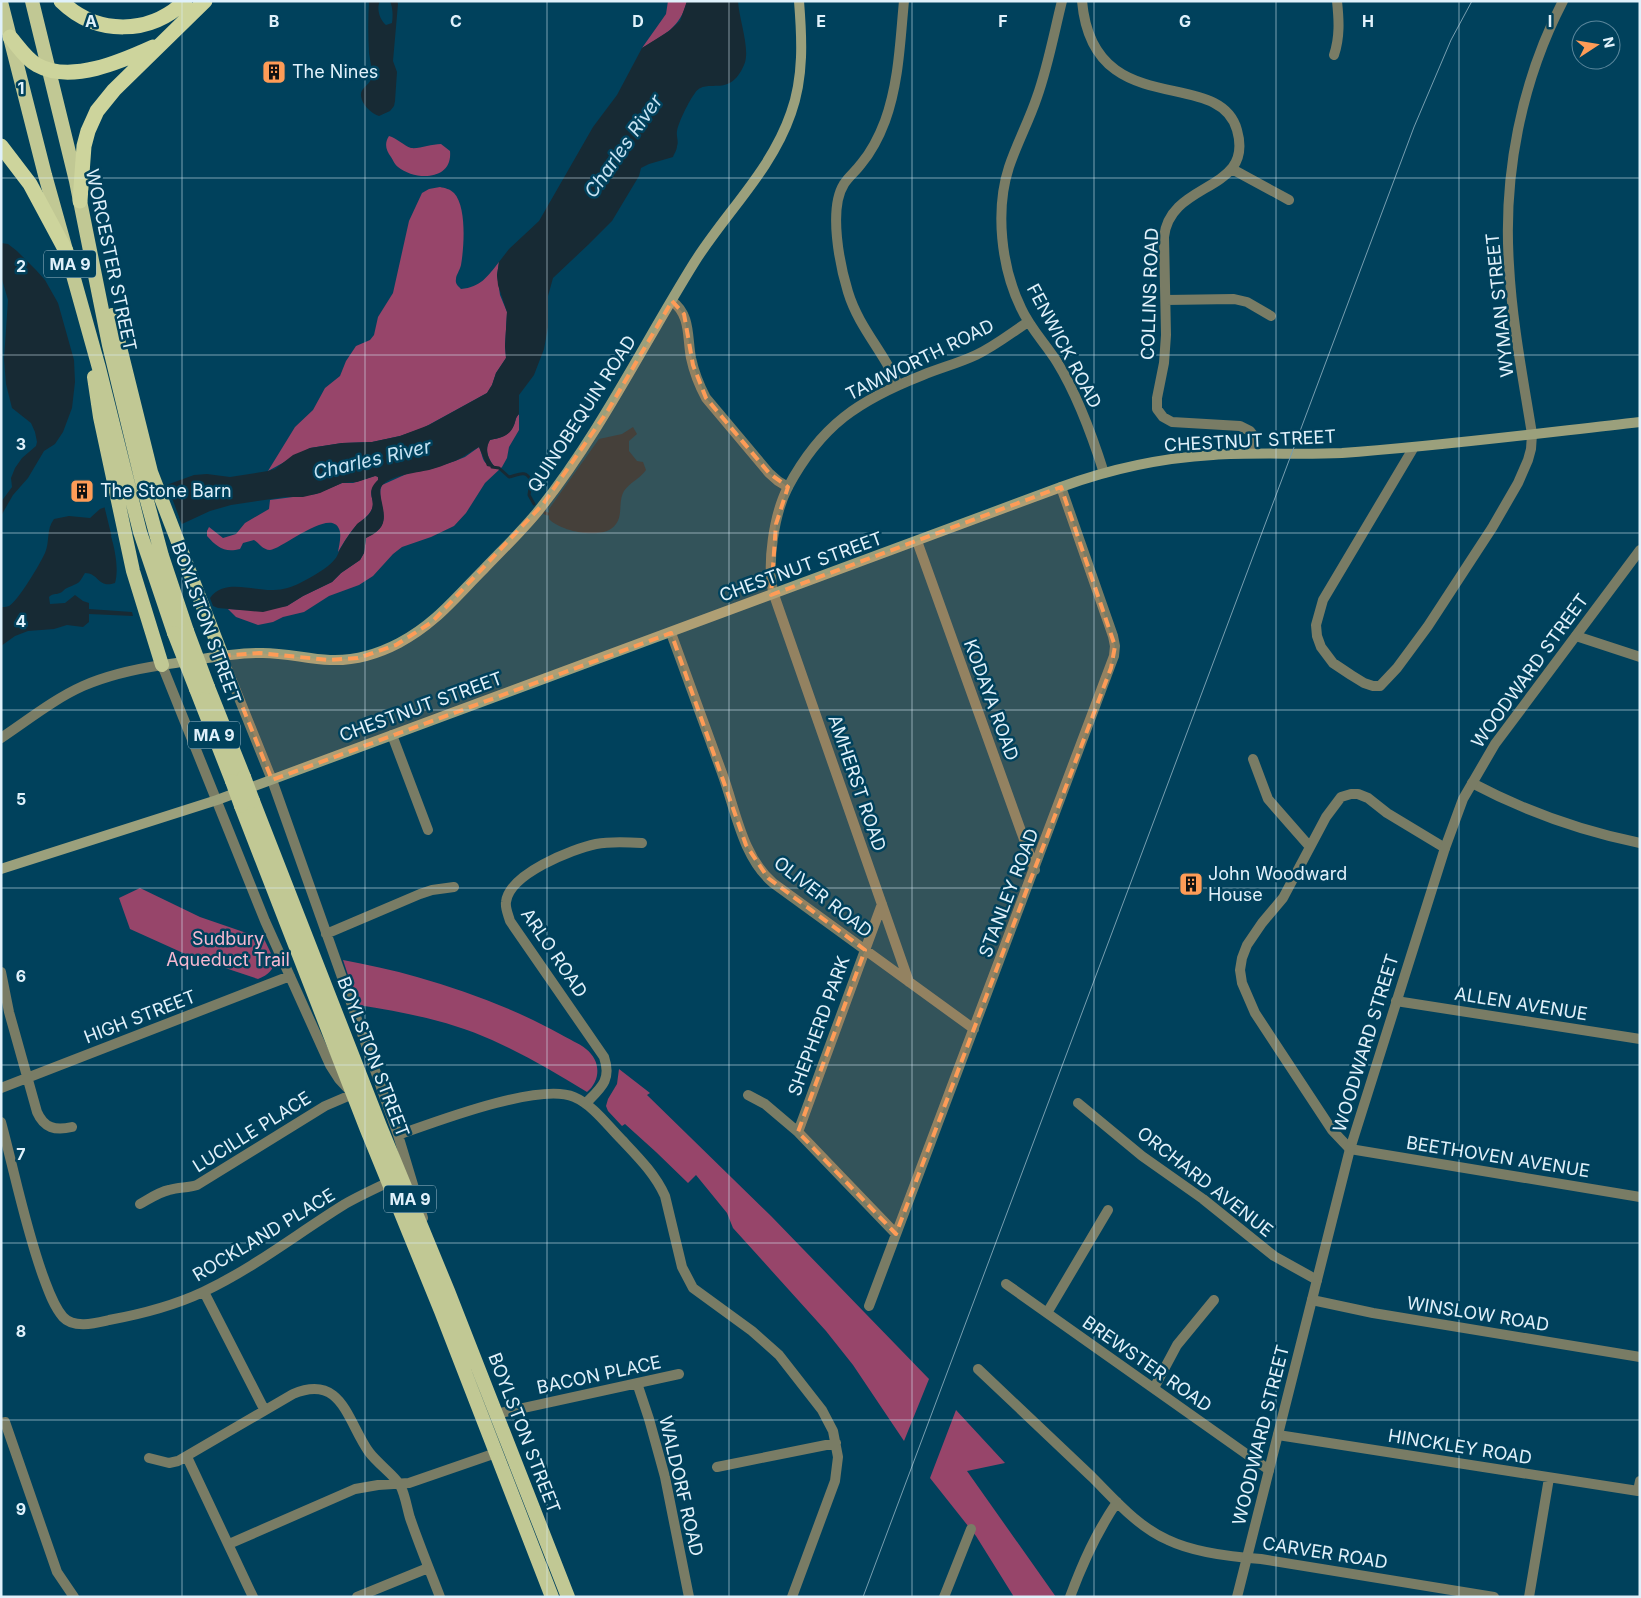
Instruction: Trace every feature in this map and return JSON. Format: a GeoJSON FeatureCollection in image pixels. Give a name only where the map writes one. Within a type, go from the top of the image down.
{"type":"FeatureCollection","features":[{"type":"Feature","properties":{"kind":"highway","name":"WORCESTER STREET"},"geometry":{"type":"LineString","coordinates":[[32,1],[80,201],[136,489],[147,529]]}},
{"type":"Feature","properties":{"kind":"highway"},"geometry":{"type":"LineString","coordinates":[[61,1],[74,12],[92,22],[110,27],[124,28],[144,26],[156,22],[173,12],[185,1]]}},
{"type":"Feature","properties":{"kind":"highway"},"geometry":{"type":"LineString","coordinates":[[80,201],[83,154],[88,131],[94,117],[109,95],[205,1]]}},
{"type":"Feature","properties":{"kind":"highway","name":"WORCESTER STREET"},"geometry":{"type":"LineString","coordinates":[[1,2],[66,251],[88,325],[98,403],[136,489]]}},
{"type":"Feature","properties":{"kind":"highway"},"geometry":{"type":"LineString","coordinates":[[10,37],[32,62],[49,70],[67,72],[97,68],[161,43]]}},
{"type":"Feature","properties":{"kind":"highway"},"geometry":{"type":"LineString","coordinates":[[1,146],[30,184],[66,251]]}},
{"type":"Feature","properties":{"kind":"highway"},"geometry":{"type":"LineString","coordinates":[[162,665],[139,595],[125,538],[136,489],[170,520],[222,656]]}},
{"type":"Feature","properties":{"kind":"highway","name":"BOYLSTON STREET"},"geometry":{"type":"LineString","coordinates":[[147,529],[170,582],[180,632],[238,779],[353,1094],[552,1597]]}},
{"type":"Feature","properties":{"kind":"highway","name":"BOYLSTON STREET"},"geometry":{"type":"LineString","coordinates":[[247,804],[436,1261],[568,1597]]}},
{"type":"Feature","properties":{"kind":"main road","name":"QUINOBEQUIN ROAD"},"geometry":{"type":"LineString","coordinates":[[162,665],[222,656],[259,653],[348,660],[366,656],[396,645],[432,622],[453,603],[516,537],[575,461],[607,412],[701,252],[760,173],[778,144],[787,124],[797,92],[801,35],[799,1]]}},
{"type":"Feature","properties":{"kind":"main road","name":"CHESTNUT STREET"},"geometry":{"type":"LineString","coordinates":[[1,869],[217,800],[1061,487],[1104,473],[1185,457],[1328,453],[1414,447],[1640,422]]}},
{"type":"Feature","properties":{"kind":"street"},"geometry":{"type":"LineString","coordinates":[[898,385],[893,373],[861,323],[845,282],[837,223],[838,199],[843,185],[871,150],[888,111],[897,77],[904,1]]}},
{"type":"Feature","properties":{"kind":"street","name":"FENWICK ROAD"},"geometry":{"type":"LineString","coordinates":[[1062,1],[1041,84],[1009,166],[1002,196],[1002,225],[1008,265],[1016,297],[1028,322],[1051,352],[1070,386],[1090,432],[1104,473]]}},
{"type":"Feature","properties":{"kind":"street"},"geometry":{"type":"LineString","coordinates":[[1082,1],[1090,37],[1104,59],[1115,70],[1137,82],[1210,101],[1227,112],[1235,124],[1240,144],[1238,157],[1232,169],[1289,200]]}},
{"type":"Feature","properties":{"kind":"street"},"geometry":{"type":"LineString","coordinates":[[1334,55],[1339,27],[1336,1]]}},
{"type":"Feature","properties":{"kind":"street","name":"WYMAN STREET"},"geometry":{"type":"LineString","coordinates":[[1414,447],[1323,600],[1316,625],[1321,647],[1333,663],[1364,683],[1373,686],[1380,686],[1397,668],[1452,591],[1487,536],[1524,470],[1531,449],[1532,434],[1510,287],[1508,244],[1509,196],[1516,138],[1533,71],[1563,1]]}},
{"type":"Feature","properties":{"kind":"street","name":"COLLINS ROAD"},"geometry":{"type":"LineString","coordinates":[[1232,169],[1220,180],[1188,198],[1169,219],[1164,237],[1166,344],[1156,404],[1160,414],[1168,420],[1234,425],[1246,428],[1253,435],[1254,454]]}},
{"type":"Feature","properties":{"kind":"street"},"geometry":{"type":"LineString","coordinates":[[1166,300],[1234,299],[1246,302],[1271,316]]}},
{"type":"Feature","properties":{"kind":"street"},"geometry":{"type":"LineString","coordinates":[[672,300],[684,314],[693,365],[706,398],[769,473],[778,482],[788,487]]}},
{"type":"Feature","properties":{"kind":"street","name":"TAMWORTH ROAD"},"geometry":{"type":"LineString","coordinates":[[774,594],[771,575],[776,524],[781,501],[814,446],[834,424],[859,405],[898,385],[976,354],[1028,322]]}},
{"type":"Feature","properties":{"kind":"street","name":"STANLEY ROAD"},"geometry":{"type":"LineString","coordinates":[[869,1306],[1035,870],[1114,656],[1115,646],[1112,636],[1061,487]]}},
{"type":"Feature","properties":{"kind":"street","name":"KODAYA ROAD"},"geometry":{"type":"LineString","coordinates":[[917,541],[1035,870]]}},
{"type":"Feature","properties":{"kind":"street","name":"WOODWARD STREET"},"geometry":{"type":"LineString","coordinates":[[1237,1597],[1350,1149],[1445,848],[1462,800],[1495,744],[1640,550]]}},
{"type":"Feature","properties":{"kind":"street","name":"AMHERST ROAD"},"geometry":{"type":"LineString","coordinates":[[774,594],[909,982]]}},
{"type":"Feature","properties":{"kind":"street","name":"OLIVER ROAD"},"geometry":{"type":"LineString","coordinates":[[671,633],[753,860],[762,872],[774,883],[974,1029]]}},
{"type":"Feature","properties":{"kind":"street"},"geometry":{"type":"LineString","coordinates":[[1576,636],[1640,657]]}},
{"type":"Feature","properties":{"kind":"street"},"geometry":{"type":"LineString","coordinates":[[222,656],[272,780],[398,1135],[436,1261]]}},
{"type":"Feature","properties":{"kind":"street"},"geometry":{"type":"LineString","coordinates":[[1,738],[60,699],[84,686],[109,676],[162,665],[258,903],[290,976],[330,1065],[339,1079],[353,1094]]}},
{"type":"Feature","properties":{"kind":"street"},"geometry":{"type":"LineString","coordinates":[[392,736],[428,830]]}},
{"type":"Feature","properties":{"kind":"street"},"geometry":{"type":"LineString","coordinates":[[1253,759],[1268,800],[1310,848]]}},
{"type":"Feature","properties":{"kind":"street"},"geometry":{"type":"LineString","coordinates":[[1472,783],[1500,798],[1551,818],[1610,837],[1640,843]]}},
{"type":"Feature","properties":{"kind":"street"},"geometry":{"type":"LineString","coordinates":[[1350,1149],[1332,1130],[1255,1012],[1242,983],[1240,970],[1242,958],[1247,945],[1262,923],[1283,898],[1333,806],[1341,797],[1358,794],[1368,798],[1387,813],[1445,848]]}},
{"type":"Feature","properties":{"kind":"street","name":"ARLO ROAD"},"geometry":{"type":"LineString","coordinates":[[586,1103],[606,1081],[607,1073],[604,1057],[510,920],[506,908],[506,900],[509,892],[517,883],[531,871],[556,857],[579,848],[598,844],[642,843]]}},
{"type":"Feature","properties":{"kind":"street"},"geometry":{"type":"LineString","coordinates":[[326,934],[420,894],[454,887]]}},
{"type":"Feature","properties":{"kind":"street","name":"SHEPHERD PARK"},"geometry":{"type":"LineString","coordinates":[[798,1132],[882,904]]}},
{"type":"Feature","properties":{"kind":"street"},"geometry":{"type":"LineString","coordinates":[[1,972],[5,1013],[27,1078],[36,1112],[51,1128],[72,1127]]}},
{"type":"Feature","properties":{"kind":"street","name":"HIGH STREET"},"geometry":{"type":"LineString","coordinates":[[1,1088],[290,976]]}},
{"type":"Feature","properties":{"kind":"street","name":"ALLEN AVENUE"},"geometry":{"type":"LineString","coordinates":[[1396,1001],[1640,1039]]}},
{"type":"Feature","properties":{"kind":"street"},"geometry":{"type":"LineString","coordinates":[[398,1135],[470,1110],[540,1094],[558,1093],[572,1096],[586,1103],[647,1167],[661,1186],[669,1208],[682,1267],[693,1288],[752,1331],[779,1355],[790,1367],[828,1420],[836,1443],[838,1457],[835,1480],[792,1597]]}},
{"type":"Feature","properties":{"kind":"street","name":"LUCILLE PLACE"},"geometry":{"type":"LineString","coordinates":[[140,1204],[160,1193],[197,1185],[317,1111],[353,1094]]}},
{"type":"Feature","properties":{"kind":"street"},"geometry":{"type":"LineString","coordinates":[[748,1096],[765,1104],[798,1132],[896,1234]]}},
{"type":"Feature","properties":{"kind":"street","name":"ORCHARD AVENUE"},"geometry":{"type":"LineString","coordinates":[[1078,1103],[1142,1156],[1203,1199],[1274,1256],[1317,1280]]}},
{"type":"Feature","properties":{"kind":"street","name":"ROCKLAND PLACE"},"geometry":{"type":"LineString","coordinates":[[1,1122],[29,1234],[53,1300],[64,1318],[70,1322],[99,1322],[163,1308],[204,1292],[274,1252],[346,1204],[389,1182]]}},
{"type":"Feature","properties":{"kind":"street","name":"BEETHOVEN AVENUE"},"geometry":{"type":"LineString","coordinates":[[1350,1149],[1640,1197]]}},
{"type":"Feature","properties":{"kind":"street"},"geometry":{"type":"LineString","coordinates":[[1047,1313],[1108,1210]]}},
{"type":"Feature","properties":{"kind":"street","name":"BREWSTER ROAD"},"geometry":{"type":"LineString","coordinates":[[1006,1284],[1269,1470]]}},
{"type":"Feature","properties":{"kind":"street"},"geometry":{"type":"LineString","coordinates":[[204,1292],[264,1409]]}},
{"type":"Feature","properties":{"kind":"street"},"geometry":{"type":"LineString","coordinates":[[1154,1388],[1177,1345],[1214,1300]]}},
{"type":"Feature","properties":{"kind":"street","name":"WINSLOW ROAD"},"geometry":{"type":"LineString","coordinates":[[1312,1300],[1373,1313],[1640,1357]]}},
{"type":"Feature","properties":{"kind":"street","name":"CARVER ROAD"},"geometry":{"type":"LineString","coordinates":[[978,1369],[1117,1502],[1155,1534],[1169,1541],[1233,1557],[1261,1559],[1494,1597]]}},
{"type":"Feature","properties":{"kind":"street","name":"BACON PLACE"},"geometry":{"type":"LineString","coordinates":[[496,1414],[680,1374]]}},
{"type":"Feature","properties":{"kind":"street","name":"WALDORF ROAD"},"geometry":{"type":"LineString","coordinates":[[637,1383],[663,1470],[690,1597]]}},
{"type":"Feature","properties":{"kind":"street"},"geometry":{"type":"LineString","coordinates":[[149,1458],[169,1462],[178,1461],[264,1409],[302,1390],[321,1389],[331,1392],[344,1406],[372,1457],[400,1484],[428,1568],[440,1597]]}},
{"type":"Feature","properties":{"kind":"street"},"geometry":{"type":"LineString","coordinates":[[3,1422],[57,1572],[74,1597]]}},
{"type":"Feature","properties":{"kind":"street","name":"HINCKLEY ROAD"},"geometry":{"type":"LineString","coordinates":[[1278,1435],[1549,1478],[1639,1486]]}},
{"type":"Feature","properties":{"kind":"street"},"geometry":{"type":"LineString","coordinates":[[717,1467],[836,1443]]}},
{"type":"Feature","properties":{"kind":"street"},"geometry":{"type":"LineString","coordinates":[[229,1544],[355,1489],[378,1484],[400,1484],[418,1481],[496,1453]]}},
{"type":"Feature","properties":{"kind":"street"},"geometry":{"type":"LineString","coordinates":[[187,1457],[253,1597]]}},
{"type":"Feature","properties":{"kind":"street"},"geometry":{"type":"LineString","coordinates":[[1529,1597],[1549,1478]]}},
{"type":"Feature","properties":{"kind":"street"},"geometry":{"type":"LineString","coordinates":[[1070,1597],[1095,1536],[1117,1502]]}},
{"type":"Feature","properties":{"kind":"street"},"geometry":{"type":"LineString","coordinates":[[944,1597],[971,1529]]}},
{"type":"Feature","properties":{"kind":"street"},"geometry":{"type":"LineString","coordinates":[[357,1597],[428,1568]]}},
{"type":"Feature","properties":{"kind":"highlighted area"},"geometry":{"type":"Polygon","coordinates":[[[672,301],[684,314],[693,365],[706,398],[769,473],[788,487],[776,524],[771,595],[1061,487],[1115,646],[1111,668],[896,1234],[798,1132],[865,950],[768,878],[746,845],[671,633],[272,780],[222,656],[259,653],[329,660],[358,658],[396,645],[432,622],[543,504],[607,412],[672,301]]]}},
{"type":"Feature","properties":{"kind":"green space"},"geometry":{"type":"Polygon","coordinates":[[[668,1],[687,1],[676,24],[642,48],[666,14],[668,1]]]}},
{"type":"Feature","properties":{"kind":"green space"},"geometry":{"type":"Polygon","coordinates":[[[389,136],[411,148],[441,144],[450,151],[446,168],[432,176],[414,175],[405,172],[396,165],[388,152],[386,144],[389,136]]]}},
{"type":"Feature","properties":{"kind":"green space"},"geometry":{"type":"Polygon","coordinates":[[[440,187],[454,193],[458,199],[463,217],[463,249],[461,265],[456,277],[458,286],[461,289],[479,284],[499,262],[497,275],[500,295],[507,312],[506,358],[496,373],[492,385],[487,393],[423,428],[400,436],[372,442],[342,443],[310,448],[268,471],[295,427],[313,410],[325,388],[340,376],[346,361],[356,346],[370,340],[374,335],[378,317],[393,293],[409,221],[422,193],[429,189],[440,187]]]}},
{"type":"Feature","properties":{"kind":"green space"},"geometry":{"type":"Polygon","coordinates":[[[519,414],[519,430],[509,447],[507,458],[502,467],[485,483],[466,513],[454,526],[431,537],[402,547],[373,576],[359,585],[329,596],[304,612],[258,625],[236,617],[228,609],[253,610],[287,606],[332,582],[341,573],[360,560],[364,553],[366,538],[381,527],[384,516],[380,497],[382,485],[411,472],[431,469],[455,461],[465,457],[479,447],[485,462],[495,467],[490,461],[488,443],[490,440],[510,432],[519,414]]]}},
{"type":"Feature","properties":{"kind":"green space"},"geometry":{"type":"Polygon","coordinates":[[[375,476],[379,479],[374,485],[371,494],[373,507],[367,516],[353,529],[338,552],[340,532],[336,525],[328,523],[308,530],[270,550],[263,548],[254,540],[243,543],[240,549],[225,550],[207,536],[209,527],[223,538],[236,534],[245,523],[269,509],[270,500],[316,494],[342,483],[353,483],[375,476]]]}},
{"type":"Feature","properties":{"kind":"green space","name":"Sudbury Aqueduct Trail"},"geometry":{"type":"Polygon","coordinates":[[[140,888],[200,917],[264,939],[272,957],[273,967],[266,975],[258,979],[192,957],[130,929],[119,898],[140,888]]]}},
{"type":"Feature","properties":{"kind":"green space"},"geometry":{"type":"Polygon","coordinates":[[[343,960],[435,982],[490,1001],[543,1025],[577,1043],[591,1054],[597,1065],[595,1082],[587,1092],[528,1058],[476,1033],[426,1018],[358,1005],[343,960]]]}},
{"type":"Feature","properties":{"kind":"green space"},"geometry":{"type":"Polygon","coordinates":[[[619,1069],[650,1093],[647,1095],[771,1216],[929,1379],[904,1441],[853,1365],[826,1331],[733,1228],[727,1213],[696,1175],[688,1183],[625,1124],[622,1126],[608,1111],[606,1106],[617,1084],[619,1069]]]}},
{"type":"Feature","properties":{"kind":"green space"},"geometry":{"type":"Polygon","coordinates":[[[956,1410],[1005,1463],[967,1471],[1056,1597],[1014,1597],[976,1536],[930,1478],[956,1410]]]}},
{"type":"Feature","properties":{"kind":"water"},"geometry":{"type":"Polygon","coordinates":[[[369,1],[380,1],[378,7],[379,14],[386,25],[392,23],[392,6],[390,1],[397,1],[398,4],[393,61],[397,72],[395,101],[390,111],[379,116],[367,108],[361,96],[362,90],[370,82],[372,76],[369,53],[369,1]]]}},
{"type":"Feature","properties":{"kind":"water","name":"Charles River"},"geometry":{"type":"Polygon","coordinates":[[[687,1],[738,1],[746,51],[744,65],[732,82],[725,85],[706,86],[700,88],[695,93],[678,127],[678,144],[673,157],[641,168],[639,176],[612,221],[553,278],[548,296],[548,327],[544,349],[534,375],[519,395],[519,414],[510,432],[490,440],[487,447],[491,462],[496,468],[487,466],[479,447],[459,459],[429,470],[402,475],[383,484],[380,489],[380,495],[384,512],[383,523],[374,534],[366,538],[364,553],[360,560],[341,573],[332,582],[287,606],[263,612],[218,608],[213,606],[210,598],[223,588],[239,587],[277,590],[291,587],[332,563],[357,524],[367,517],[371,511],[373,502],[371,492],[378,477],[342,483],[320,493],[303,497],[285,497],[231,505],[210,511],[182,524],[176,511],[111,536],[117,566],[115,583],[105,584],[93,575],[85,573],[78,583],[66,588],[61,593],[49,597],[50,604],[65,603],[75,595],[89,603],[89,609],[132,612],[133,616],[89,614],[89,622],[83,627],[67,625],[54,629],[28,631],[15,636],[1,646],[1,607],[13,603],[34,573],[45,553],[50,527],[54,519],[69,516],[90,518],[100,509],[194,475],[207,474],[230,477],[268,471],[275,469],[293,455],[310,448],[342,443],[372,442],[400,436],[429,425],[487,393],[496,373],[506,358],[507,312],[498,285],[499,262],[509,249],[539,221],[593,127],[617,95],[642,48],[669,31],[680,21],[687,1]]]}},
{"type":"Feature","properties":{"kind":"water"},"geometry":{"type":"Polygon","coordinates":[[[1,243],[8,244],[36,270],[45,280],[58,303],[74,360],[75,382],[72,408],[63,432],[55,444],[44,451],[28,478],[13,495],[1,516],[1,502],[12,487],[11,478],[15,468],[22,458],[36,446],[37,442],[31,423],[12,408],[6,384],[4,359],[8,300],[1,276],[1,243]]]}},
{"type":"Feature","properties":{"kind":"water"},"geometry":{"type":"Polygon","coordinates":[[[633,427],[637,434],[629,441],[629,451],[637,461],[643,462],[646,470],[624,491],[616,524],[603,532],[583,533],[563,528],[549,519],[549,509],[599,439],[622,434],[633,427]]]}},
{"type":"Feature","properties":{"kind":"pier"},"geometry":{"type":"Polygon","coordinates":[[[166,482],[179,517],[177,518],[175,514],[114,537],[115,541],[113,542],[104,505],[166,482]]]}},
{"type":"Feature","properties":{"kind":"waterway"},"geometry":{"type":"LineString","coordinates":[[492,467],[499,468],[509,477],[522,474],[527,475],[531,481],[529,495],[534,504]]}},
{"type":"Feature","properties":{"kind":"tram line"},"geometry":{"type":"LineString","coordinates":[[863,1597],[1414,127],[1451,40],[1472,1]]}},
{"type":"Feature","properties":{"kind":"place","name":"The Nines"},"geometry":{"type":"Point","coordinates":[274,72]}},
{"type":"Feature","properties":{"kind":"place","name":"The Stone Barn"},"geometry":{"type":"Point","coordinates":[82,491]}},
{"type":"Feature","properties":{"kind":"place","name":"John Woodward House"},"geometry":{"type":"Point","coordinates":[1191,884]}}]}
